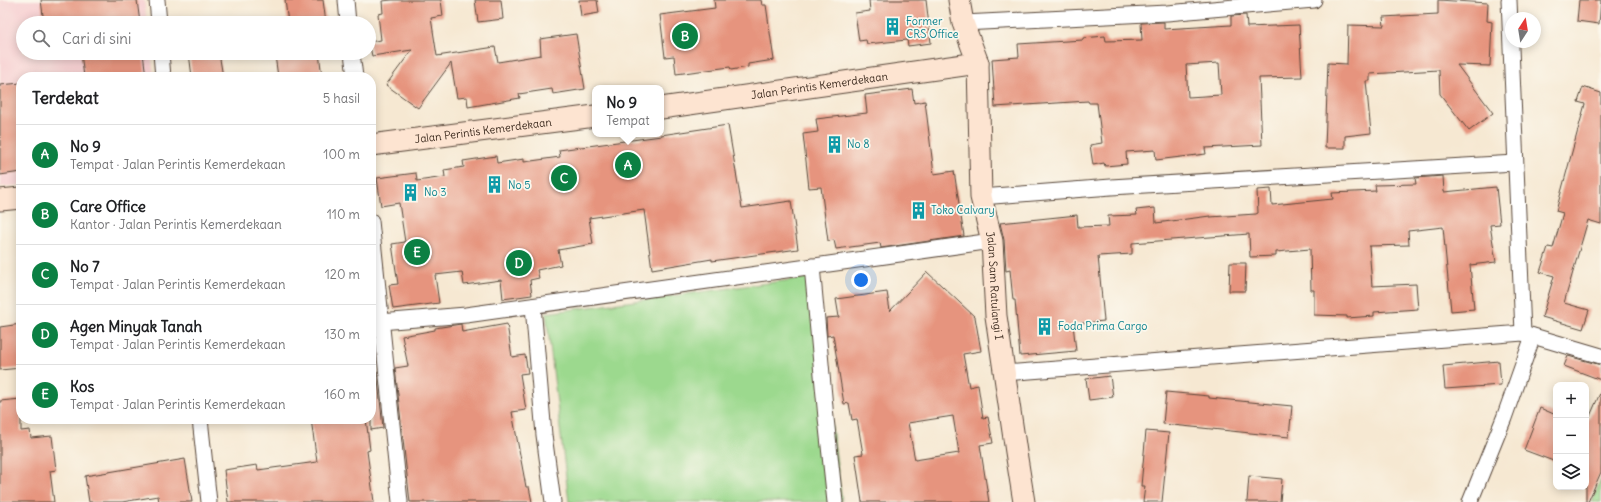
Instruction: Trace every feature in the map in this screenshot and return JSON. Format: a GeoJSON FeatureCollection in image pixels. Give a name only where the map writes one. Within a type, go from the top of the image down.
{"type":"FeatureCollection","features":[{"type":"Feature","properties":{"kind":"main road","name":"Jalan Sam Ratulangi I"},"geometry":{"type":"LineString","coordinates":[[959,0],[963,23],[978,63],[981,198],[992,241],[996,316],[1024,502]]}},
{"type":"Feature","properties":{"kind":"main road","name":"Jalan Perintis Kemerdekaan"},"geometry":{"type":"LineString","coordinates":[[664,108],[978,63]]}},
{"type":"Feature","properties":{"kind":"main road","name":"Jalan Perintis Kemerdekaan"},"geometry":{"type":"LineString","coordinates":[[376,144],[592,116]]}},
{"type":"Feature","properties":{"kind":"main road"},"geometry":{"type":"LineString","coordinates":[[0,200],[16,198]]}},
{"type":"Feature","properties":{"kind":"street"},"geometry":{"type":"LineString","coordinates":[[157,0],[158,16]]}},
{"type":"Feature","properties":{"kind":"street"},"geometry":{"type":"LineString","coordinates":[[346,0],[347,16]]}},
{"type":"Feature","properties":{"kind":"street"},"geometry":{"type":"LineString","coordinates":[[963,23],[1167,13],[1314,0]]}},
{"type":"Feature","properties":{"kind":"street"},"geometry":{"type":"LineString","coordinates":[[1470,502],[1504,418],[1528,334],[1515,163],[1509,0]]}},
{"type":"Feature","properties":{"kind":"street"},"geometry":{"type":"LineString","coordinates":[[162,60],[163,72]]}},
{"type":"Feature","properties":{"kind":"street"},"geometry":{"type":"LineString","coordinates":[[353,60],[354,72]]}},
{"type":"Feature","properties":{"kind":"street"},"geometry":{"type":"LineString","coordinates":[[981,198],[1111,187],[1515,163]]}},
{"type":"Feature","properties":{"kind":"street"},"geometry":{"type":"LineString","coordinates":[[380,322],[466,315],[992,241]]}},
{"type":"Feature","properties":{"kind":"street"},"geometry":{"type":"LineString","coordinates":[[812,266],[835,502]]}},
{"type":"Feature","properties":{"kind":"street"},"geometry":{"type":"LineString","coordinates":[[376,277],[400,502]]}},
{"type":"Feature","properties":{"kind":"street"},"geometry":{"type":"LineString","coordinates":[[533,306],[544,435],[553,502]]}},
{"type":"Feature","properties":{"kind":"street"},"geometry":{"type":"LineString","coordinates":[[1004,373],[1528,334],[1601,356]]}},
{"type":"Feature","properties":{"kind":"street"},"geometry":{"type":"LineString","coordinates":[[201,424],[209,502]]}},
{"type":"Feature","properties":{"kind":"shaded area"},"geometry":{"type":"Polygon","coordinates":[[[0,0],[144,0],[146,16],[16,16],[16,60],[152,60],[153,72],[16,72],[16,185],[0,187],[0,0]]]}},
{"type":"Feature","properties":{"kind":"green space"},"geometry":{"type":"Polygon","coordinates":[[[812,277],[842,502],[569,502],[546,313],[812,277]]]}},
{"type":"Feature","properties":{"kind":"green space"},"geometry":{"type":"Polygon","coordinates":[[[1601,479],[1601,502],[1592,502],[1601,479]]]}},
{"type":"Feature","properties":{"kind":"building"},"geometry":{"type":"Polygon","coordinates":[[[41,0],[137,0],[139,16],[43,16],[41,0]]]}},
{"type":"Feature","properties":{"kind":"building"},"geometry":{"type":"Polygon","coordinates":[[[285,0],[323,0],[325,16],[287,16],[285,0]]]}},
{"type":"Feature","properties":{"kind":"building"},"geometry":{"type":"Polygon","coordinates":[[[441,0],[443,16],[431,18],[437,56],[495,47],[498,62],[541,55],[540,39],[576,34],[585,89],[553,94],[552,89],[519,94],[520,98],[468,107],[467,97],[457,98],[451,63],[418,108],[386,85],[412,50],[376,55],[376,41],[381,40],[378,14],[383,13],[382,1],[441,0]]]}},
{"type":"Feature","properties":{"kind":"building"},"geometry":{"type":"Polygon","coordinates":[[[475,0],[501,0],[503,19],[478,22],[475,0]]]}},
{"type":"Feature","properties":{"kind":"building"},"geometry":{"type":"Polygon","coordinates":[[[579,0],[597,0],[599,13],[581,16],[579,0]]]}},
{"type":"Feature","properties":{"kind":"building"},"geometry":{"type":"Polygon","coordinates":[[[714,0],[761,0],[762,5],[766,5],[774,60],[748,64],[748,67],[731,70],[730,67],[676,74],[674,56],[665,57],[660,15],[715,8],[714,0]]]}},
{"type":"Feature","properties":{"kind":"building","name":"Former CRS Office"},"geometry":{"type":"Polygon","coordinates":[[[869,0],[926,0],[931,43],[908,46],[907,40],[867,44],[866,40],[859,41],[855,13],[870,11],[869,0]]]}},
{"type":"Feature","properties":{"kind":"building"},"geometry":{"type":"Polygon","coordinates":[[[1438,0],[1488,3],[1487,21],[1492,22],[1490,66],[1457,65],[1493,113],[1469,131],[1440,94],[1439,70],[1370,74],[1370,81],[1366,81],[1371,133],[1345,136],[1345,148],[1325,148],[1328,63],[1347,64],[1348,25],[1384,26],[1383,17],[1438,14],[1438,0]]]}},
{"type":"Feature","properties":{"kind":"building"},"geometry":{"type":"Polygon","coordinates":[[[1579,0],[1601,0],[1599,24],[1577,21],[1579,0]]]}},
{"type":"Feature","properties":{"kind":"building"},"geometry":{"type":"Polygon","coordinates":[[[1246,15],[1247,27],[1299,25],[1302,77],[1259,78],[1262,145],[1205,148],[1206,154],[1156,160],[1155,150],[1126,152],[1127,164],[1105,166],[1104,163],[1093,165],[1090,145],[1102,143],[1097,103],[1089,103],[1088,101],[995,107],[992,59],[1019,57],[1018,44],[1083,40],[1083,38],[1105,36],[1106,41],[1142,40],[1141,23],[1164,22],[1164,29],[1231,25],[1231,16],[1246,15]],[[1219,63],[1186,65],[1188,97],[1221,95],[1219,63]]]}},
{"type":"Feature","properties":{"kind":"building"},"geometry":{"type":"Polygon","coordinates":[[[82,60],[144,60],[145,72],[83,72],[82,60]]]}},
{"type":"Feature","properties":{"kind":"building"},"geometry":{"type":"Polygon","coordinates":[[[190,60],[220,60],[222,72],[191,72],[190,60]]]}},
{"type":"Feature","properties":{"kind":"building"},"geometry":{"type":"Polygon","coordinates":[[[276,60],[320,60],[321,72],[277,72],[276,60]]]}},
{"type":"Feature","properties":{"kind":"building"},"geometry":{"type":"Polygon","coordinates":[[[16,83],[16,173],[0,175],[0,85],[16,83]]]}},
{"type":"Feature","properties":{"kind":"building"},"geometry":{"type":"Polygon","coordinates":[[[1583,87],[1601,93],[1601,224],[1588,220],[1564,303],[1589,310],[1583,329],[1542,317],[1554,276],[1540,272],[1548,247],[1553,248],[1563,213],[1556,211],[1585,104],[1578,102],[1583,87]]]}},
{"type":"Feature","properties":{"kind":"building"},"geometry":{"type":"Polygon","coordinates":[[[912,89],[914,103],[925,101],[934,174],[954,171],[964,236],[881,248],[880,243],[836,249],[834,240],[828,241],[821,187],[809,188],[803,134],[818,132],[816,119],[867,113],[865,95],[912,89]]]}},
{"type":"Feature","properties":{"kind":"building"},"geometry":{"type":"Polygon","coordinates":[[[728,125],[742,208],[791,201],[798,249],[712,261],[712,259],[652,269],[644,210],[589,218],[593,244],[558,250],[561,265],[537,270],[539,278],[530,280],[532,295],[503,299],[501,280],[464,285],[462,272],[435,275],[439,303],[393,309],[389,285],[398,284],[392,244],[405,242],[399,203],[381,206],[377,178],[416,173],[417,181],[445,177],[444,170],[464,167],[463,161],[496,156],[497,163],[524,159],[524,162],[560,157],[559,150],[654,137],[664,137],[664,135],[728,125]]]}},
{"type":"Feature","properties":{"kind":"building"},"geometry":{"type":"Polygon","coordinates":[[[1443,176],[1444,192],[1496,187],[1500,224],[1490,225],[1496,262],[1470,265],[1474,309],[1451,311],[1443,227],[1408,231],[1409,245],[1369,246],[1372,286],[1416,284],[1418,309],[1374,312],[1374,316],[1347,318],[1347,316],[1314,315],[1314,290],[1311,290],[1310,249],[1276,252],[1276,256],[1250,257],[1249,234],[1132,243],[1132,254],[1098,256],[1104,321],[1073,324],[1076,351],[1020,356],[1015,300],[1013,300],[1010,270],[1006,271],[1004,240],[1000,223],[1077,215],[1078,227],[1109,226],[1108,216],[1137,215],[1136,210],[1155,208],[1156,223],[1210,216],[1256,214],[1258,213],[1257,190],[1271,189],[1272,205],[1333,199],[1332,193],[1376,191],[1375,185],[1416,184],[1415,178],[1443,176]]]}},
{"type":"Feature","properties":{"kind":"building"},"geometry":{"type":"Polygon","coordinates":[[[1230,263],[1246,263],[1245,291],[1229,291],[1230,263]]]}},
{"type":"Feature","properties":{"kind":"building"},"geometry":{"type":"Polygon","coordinates":[[[927,272],[975,317],[981,351],[963,354],[969,387],[978,385],[983,418],[988,417],[993,443],[980,445],[989,502],[862,502],[855,455],[863,454],[857,419],[852,420],[849,403],[844,404],[833,335],[827,336],[826,318],[839,317],[836,299],[887,292],[890,311],[927,272]],[[953,416],[908,423],[915,460],[959,453],[953,416]]]}},
{"type":"Feature","properties":{"kind":"building"},"geometry":{"type":"Polygon","coordinates":[[[461,324],[462,332],[507,324],[512,357],[525,355],[528,373],[520,374],[526,410],[512,412],[526,487],[529,487],[532,502],[410,502],[395,368],[408,366],[402,336],[435,330],[435,328],[461,324]]]}},
{"type":"Feature","properties":{"kind":"building"},"geometry":{"type":"Polygon","coordinates":[[[16,325],[16,368],[0,370],[0,327],[16,325]]]}},
{"type":"Feature","properties":{"kind":"building"},"geometry":{"type":"Polygon","coordinates":[[[1568,356],[1601,365],[1601,380],[1564,366],[1568,356]]]}},
{"type":"Feature","properties":{"kind":"building"},"geometry":{"type":"Polygon","coordinates":[[[1499,361],[1501,385],[1445,389],[1443,366],[1499,361]]]}},
{"type":"Feature","properties":{"kind":"building"},"geometry":{"type":"Polygon","coordinates":[[[376,371],[383,428],[371,430],[371,424],[376,424],[376,371]]]}},
{"type":"Feature","properties":{"kind":"building"},"geometry":{"type":"Polygon","coordinates":[[[1110,376],[1113,397],[1089,400],[1086,379],[1110,376]]]}},
{"type":"Feature","properties":{"kind":"building"},"geometry":{"type":"Polygon","coordinates":[[[1601,391],[1601,472],[1588,502],[1586,502],[1586,490],[1589,490],[1589,418],[1601,391]]]}},
{"type":"Feature","properties":{"kind":"building"},"geometry":{"type":"Polygon","coordinates":[[[1166,392],[1209,396],[1209,398],[1292,406],[1289,437],[1163,424],[1166,392]]]}},
{"type":"Feature","properties":{"kind":"building"},"geometry":{"type":"Polygon","coordinates":[[[16,399],[16,424],[21,424],[21,431],[30,430],[31,438],[52,436],[56,470],[50,471],[54,502],[0,502],[0,401],[16,399]]]}},
{"type":"Feature","properties":{"kind":"building"},"geometry":{"type":"Polygon","coordinates":[[[1540,408],[1553,414],[1553,461],[1524,450],[1540,408]]]}},
{"type":"Feature","properties":{"kind":"building"},"geometry":{"type":"Polygon","coordinates":[[[312,424],[367,424],[370,450],[367,451],[374,502],[228,502],[224,470],[257,465],[258,470],[317,462],[312,424]]]}},
{"type":"Feature","properties":{"kind":"building"},"geometry":{"type":"Polygon","coordinates":[[[1146,431],[1169,433],[1162,502],[1143,502],[1145,486],[1141,486],[1146,431]]]}},
{"type":"Feature","properties":{"kind":"building"},"geometry":{"type":"Polygon","coordinates":[[[185,459],[192,502],[159,502],[158,496],[122,502],[89,502],[85,476],[185,459]]]}},
{"type":"Feature","properties":{"kind":"building"},"geometry":{"type":"Polygon","coordinates":[[[1249,476],[1282,479],[1280,502],[1247,502],[1249,476]]]}},
{"type":"Feature","properties":{"kind":"place","name":"Former CRS Office"},"geometry":{"type":"Point","coordinates":[893,27]}},
{"type":"Feature","properties":{"kind":"place","name":"Care Office"},"geometry":{"type":"Point","coordinates":[685,36]}},
{"type":"Feature","properties":{"kind":"place","name":"No 8"},"geometry":{"type":"Point","coordinates":[834,144]}},
{"type":"Feature","properties":{"kind":"place","name":"No 9"},"geometry":{"type":"Point","coordinates":[628,165]}},
{"type":"Feature","properties":{"kind":"place","name":"No 7"},"geometry":{"type":"Point","coordinates":[564,178]}},
{"type":"Feature","properties":{"kind":"place","name":"No 5"},"geometry":{"type":"Point","coordinates":[495,185]}},
{"type":"Feature","properties":{"kind":"place","name":"No 3"},"geometry":{"type":"Point","coordinates":[411,192]}},
{"type":"Feature","properties":{"kind":"place","name":"Toko Calvary"},"geometry":{"type":"Point","coordinates":[918,210]}},
{"type":"Feature","properties":{"kind":"place","name":"Kos"},"geometry":{"type":"Point","coordinates":[417,252]}},
{"type":"Feature","properties":{"kind":"place","name":"Agen Minyak Tanah"},"geometry":{"type":"Point","coordinates":[519,263]}},
{"type":"Feature","properties":{"kind":"place","name":"Foda Prima Cargo"},"geometry":{"type":"Point","coordinates":[1045,326]}}]}
